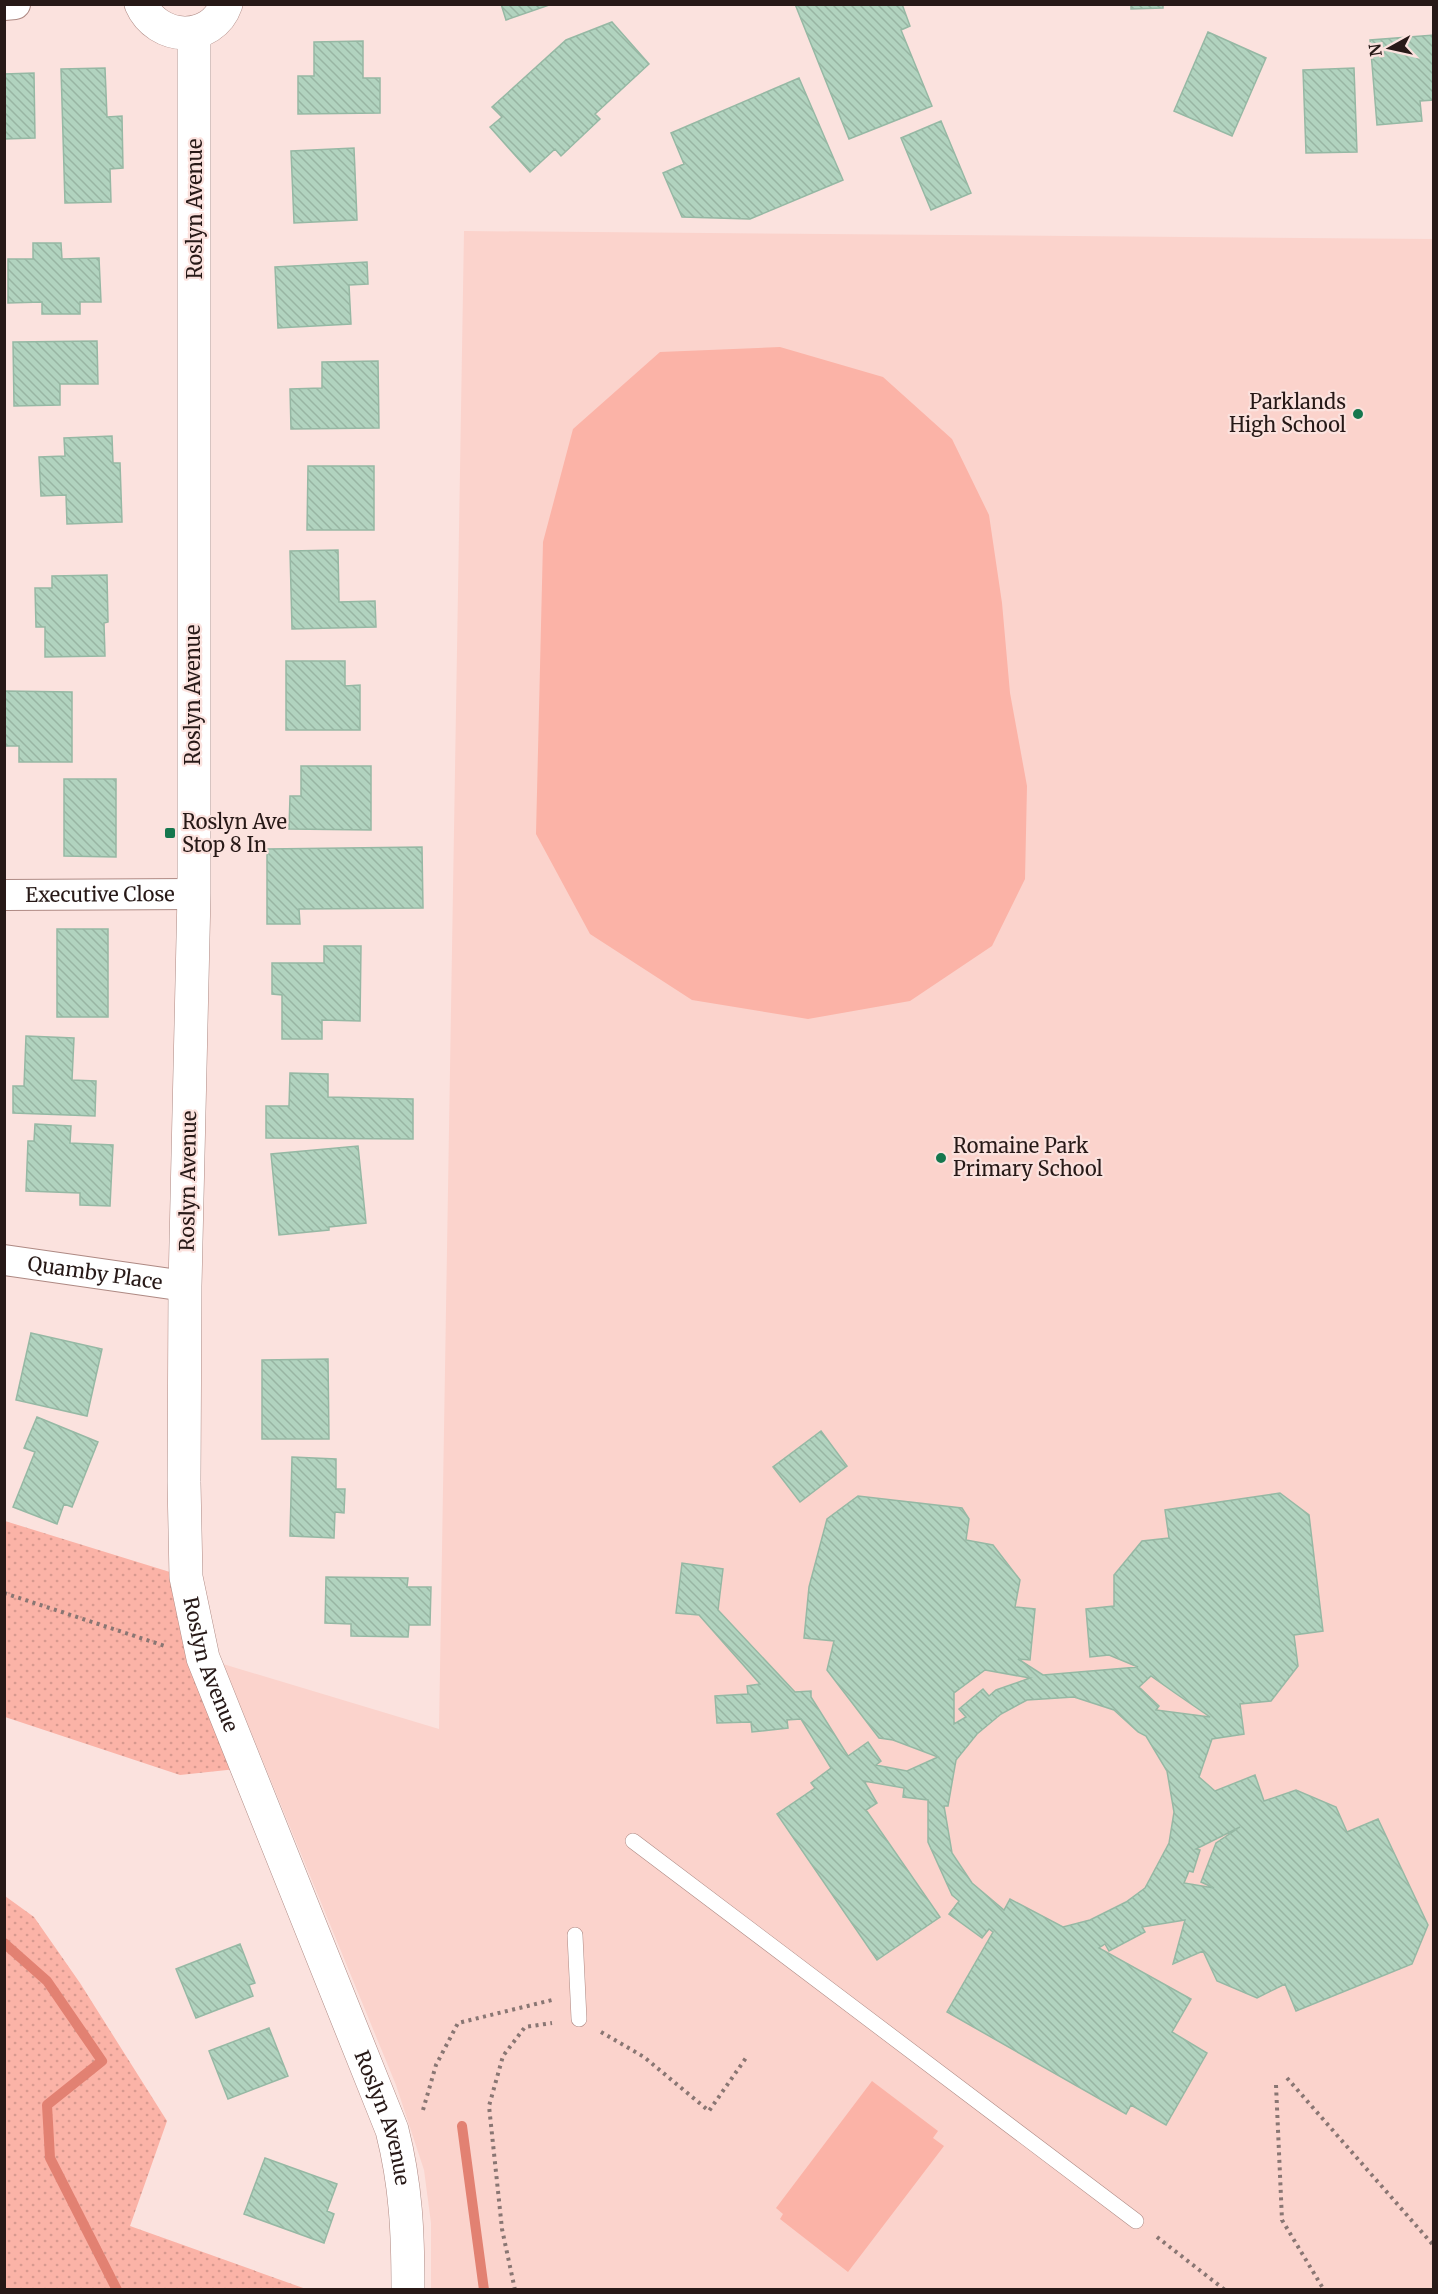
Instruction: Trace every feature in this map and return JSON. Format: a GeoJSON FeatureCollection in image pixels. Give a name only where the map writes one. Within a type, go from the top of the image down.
{"type":"FeatureCollection","features":[{"type":"Feature","properties":{"kind":"street"},"geometry":{"type":"LineString","coordinates":[[4,5],[15,4]]}},
{"type":"Feature","properties":{"kind":"street"},"geometry":{"type":"LineString","coordinates":[[141,4],[153,22],[165,30],[179,34],[194,33],[217,20],[226,4]]}},
{"type":"Feature","properties":{"kind":"street","name":"Roslyn Avenue"},"geometry":{"type":"LineString","coordinates":[[194,33],[194,894],[185,1286],[186,1577],[203,1658],[392,2130],[402,2170],[408,2215],[408,2289]]}},
{"type":"Feature","properties":{"kind":"street","name":"Executive Close"},"geometry":{"type":"LineString","coordinates":[[4,895],[194,894]]}},
{"type":"Feature","properties":{"kind":"street","name":"Quamby Place"},"geometry":{"type":"LineString","coordinates":[[4,1260],[185,1286]]}},
{"type":"Feature","properties":{"kind":"lane"},"geometry":{"type":"LineString","coordinates":[[633,1841],[1136,2221]]}},
{"type":"Feature","properties":{"kind":"lane"},"geometry":{"type":"LineString","coordinates":[[575,1935],[579,2019]]}},
{"type":"Feature","properties":{"kind":"path"},"geometry":{"type":"LineString","coordinates":[[4,1593],[203,1658]]}},
{"type":"Feature","properties":{"kind":"path"},"geometry":{"type":"LineString","coordinates":[[422,2115],[436,2065],[458,2023],[578,1994]]}},
{"type":"Feature","properties":{"kind":"path"},"geometry":{"type":"LineString","coordinates":[[514,2289],[502,2229],[489,2106],[503,2056],[525,2027],[579,2019],[644,2057],[709,2111],[748,2055]]}},
{"type":"Feature","properties":{"kind":"path"},"geometry":{"type":"LineString","coordinates":[[1287,2078],[1434,2246]]}},
{"type":"Feature","properties":{"kind":"path"},"geometry":{"type":"LineString","coordinates":[[1276,2085],[1282,2220],[1324,2289]]}},
{"type":"Feature","properties":{"kind":"path"},"geometry":{"type":"LineString","coordinates":[[1136,2221],[1225,2289]]}},
{"type":"Feature","properties":{"kind":"shaded area","name":"Romaine Park Primary School"},"geometry":{"type":"Polygon","coordinates":[[[464,231],[1433,239],[1433,2289],[431,2289],[431,2223],[424,2170],[396,2085],[223,1664],[439,1729],[464,231]]]}},
{"type":"Feature","properties":{"kind":"shaded area"},"geometry":{"type":"Polygon","coordinates":[[[780,347],[883,377],[952,439],[989,515],[1002,603],[1010,693],[1027,786],[1025,879],[992,946],[910,1001],[808,1019],[692,1000],[590,934],[536,834],[543,542],[573,429],[660,352],[780,347]]]}},
{"type":"Feature","properties":{"kind":"shaded area"},"geometry":{"type":"Polygon","coordinates":[[[5,1521],[186,1577],[246,1768],[180,1775],[5,1717],[5,1521]]]}},
{"type":"Feature","properties":{"kind":"shaded area"},"geometry":{"type":"Polygon","coordinates":[[[5,1896],[34,1917],[80,1983],[167,2121],[130,2226],[306,2289],[5,2289],[5,1896]]]}},
{"type":"Feature","properties":{"kind":"shaded area"},"geometry":{"type":"Polygon","coordinates":[[[872,2081],[938,2131],[933,2138],[944,2146],[848,2272],[780,2219],[783,2214],[776,2208],[872,2081]]]}},
{"type":"Feature","properties":{"kind":"building"},"geometry":{"type":"Polygon","coordinates":[[[501,4],[552,4],[506,20],[501,4]]]}},
{"type":"Feature","properties":{"kind":"building"},"geometry":{"type":"Polygon","coordinates":[[[795,4],[902,4],[910,26],[901,30],[932,106],[849,139],[795,4]]]}},
{"type":"Feature","properties":{"kind":"building"},"geometry":{"type":"Polygon","coordinates":[[[1131,4],[1163,4],[1163,8],[1131,9],[1131,4]]]}},
{"type":"Feature","properties":{"kind":"building"},"geometry":{"type":"Polygon","coordinates":[[[612,22],[649,64],[595,114],[600,119],[561,156],[555,149],[530,172],[490,127],[502,117],[492,107],[566,40],[612,22]]]}},
{"type":"Feature","properties":{"kind":"building"},"geometry":{"type":"Polygon","coordinates":[[[1208,32],[1266,58],[1232,136],[1174,111],[1208,32]]]}},
{"type":"Feature","properties":{"kind":"building"},"geometry":{"type":"Polygon","coordinates":[[[1434,35],[1434,100],[1420,101],[1422,121],[1377,125],[1370,40],[1434,35]]]}},
{"type":"Feature","properties":{"kind":"building"},"geometry":{"type":"Polygon","coordinates":[[[363,41],[363,78],[380,78],[380,113],[298,114],[298,76],[314,76],[314,42],[363,41]]]}},
{"type":"Feature","properties":{"kind":"building"},"geometry":{"type":"Polygon","coordinates":[[[105,68],[107,117],[122,116],[123,168],[110,169],[111,202],[65,203],[61,69],[105,68]]]}},
{"type":"Feature","properties":{"kind":"building"},"geometry":{"type":"Polygon","coordinates":[[[1354,68],[1357,152],[1306,153],[1303,70],[1354,68]]]}},
{"type":"Feature","properties":{"kind":"building"},"geometry":{"type":"Polygon","coordinates":[[[34,73],[35,138],[4,139],[4,74],[34,73]]]}},
{"type":"Feature","properties":{"kind":"building"},"geometry":{"type":"Polygon","coordinates":[[[799,78],[843,180],[750,219],[682,217],[663,173],[684,164],[671,133],[799,78]]]}},
{"type":"Feature","properties":{"kind":"building"},"geometry":{"type":"Polygon","coordinates":[[[941,121],[971,193],[931,210],[901,138],[941,121]]]}},
{"type":"Feature","properties":{"kind":"building"},"geometry":{"type":"Polygon","coordinates":[[[354,148],[357,220],[294,223],[291,151],[354,148]]]}},
{"type":"Feature","properties":{"kind":"building"},"geometry":{"type":"Polygon","coordinates":[[[33,243],[61,243],[62,259],[99,258],[101,302],[80,302],[80,314],[42,314],[42,302],[8,303],[8,259],[33,259],[33,243]]]}},
{"type":"Feature","properties":{"kind":"building"},"geometry":{"type":"Polygon","coordinates":[[[367,262],[368,284],[349,285],[351,324],[278,328],[275,267],[367,262]]]}},
{"type":"Feature","properties":{"kind":"building"},"geometry":{"type":"Polygon","coordinates":[[[97,341],[98,384],[60,384],[60,405],[14,406],[13,342],[97,341]]]}},
{"type":"Feature","properties":{"kind":"building"},"geometry":{"type":"Polygon","coordinates":[[[378,361],[379,428],[291,429],[290,389],[322,388],[322,362],[378,361]]]}},
{"type":"Feature","properties":{"kind":"building"},"geometry":{"type":"Polygon","coordinates":[[[112,436],[113,463],[120,463],[122,522],[67,524],[66,495],[41,496],[39,457],[65,456],[64,438],[112,436]]]}},
{"type":"Feature","properties":{"kind":"building"},"geometry":{"type":"Polygon","coordinates":[[[308,466],[374,466],[374,530],[307,530],[308,466]]]}},
{"type":"Feature","properties":{"kind":"building"},"geometry":{"type":"Polygon","coordinates":[[[338,550],[339,602],[375,601],[376,627],[292,629],[290,551],[338,550]]]}},
{"type":"Feature","properties":{"kind":"building"},"geometry":{"type":"Polygon","coordinates":[[[107,575],[108,622],[104,623],[105,656],[45,657],[45,627],[36,627],[35,588],[52,588],[52,576],[107,575]]]}},
{"type":"Feature","properties":{"kind":"building"},"geometry":{"type":"Polygon","coordinates":[[[286,661],[345,661],[345,686],[360,685],[360,730],[286,730],[286,661]]]}},
{"type":"Feature","properties":{"kind":"building"},"geometry":{"type":"Polygon","coordinates":[[[4,691],[72,692],[72,762],[19,762],[19,746],[4,746],[4,691]]]}},
{"type":"Feature","properties":{"kind":"building"},"geometry":{"type":"Polygon","coordinates":[[[301,766],[371,766],[371,830],[289,829],[290,796],[301,796],[301,766]]]}},
{"type":"Feature","properties":{"kind":"building"},"geometry":{"type":"Polygon","coordinates":[[[64,779],[116,779],[116,857],[64,856],[64,779]]]}},
{"type":"Feature","properties":{"kind":"building"},"geometry":{"type":"Polygon","coordinates":[[[422,847],[423,908],[299,909],[300,924],[267,924],[267,849],[422,847]]]}},
{"type":"Feature","properties":{"kind":"building"},"geometry":{"type":"Polygon","coordinates":[[[57,929],[108,929],[108,1017],[57,1017],[57,929]]]}},
{"type":"Feature","properties":{"kind":"building"},"geometry":{"type":"Polygon","coordinates":[[[324,946],[361,946],[360,1021],[322,1020],[322,1039],[282,1039],[282,995],[272,994],[272,963],[324,963],[324,946]]]}},
{"type":"Feature","properties":{"kind":"building"},"geometry":{"type":"Polygon","coordinates":[[[26,1036],[74,1038],[72,1080],[96,1081],[95,1116],[13,1113],[13,1086],[24,1086],[26,1036]]]}},
{"type":"Feature","properties":{"kind":"building"},"geometry":{"type":"Polygon","coordinates":[[[290,1073],[328,1074],[328,1097],[413,1099],[413,1139],[266,1138],[266,1106],[289,1106],[290,1073]]]}},
{"type":"Feature","properties":{"kind":"building"},"geometry":{"type":"Polygon","coordinates":[[[35,1124],[71,1126],[70,1143],[113,1145],[110,1206],[80,1205],[80,1193],[26,1191],[28,1141],[34,1141],[35,1124]]]}},
{"type":"Feature","properties":{"kind":"building"},"geometry":{"type":"Polygon","coordinates":[[[358,1146],[366,1223],[329,1227],[329,1230],[279,1235],[271,1154],[358,1146]]]}},
{"type":"Feature","properties":{"kind":"building"},"geometry":{"type":"Polygon","coordinates":[[[31,1333],[102,1349],[87,1416],[16,1400],[31,1333]]]}},
{"type":"Feature","properties":{"kind":"building"},"geometry":{"type":"Polygon","coordinates":[[[328,1359],[329,1439],[262,1439],[262,1360],[328,1359]]]}},
{"type":"Feature","properties":{"kind":"building"},"geometry":{"type":"Polygon","coordinates":[[[37,1417],[98,1442],[72,1507],[64,1504],[57,1524],[13,1507],[35,1452],[24,1448],[37,1417]]]}},
{"type":"Feature","properties":{"kind":"building"},"geometry":{"type":"Polygon","coordinates":[[[821,1431],[847,1466],[800,1502],[773,1467],[821,1431]]]}},
{"type":"Feature","properties":{"kind":"building"},"geometry":{"type":"Polygon","coordinates":[[[292,1457],[336,1459],[336,1489],[345,1489],[344,1513],[335,1512],[334,1538],[290,1536],[292,1457]]]}},
{"type":"Feature","properties":{"kind":"building"},"geometry":{"type":"Polygon","coordinates":[[[1280,1493],[1309,1515],[1323,1631],[1294,1635],[1298,1666],[1271,1701],[1240,1704],[1244,1734],[1212,1739],[1199,1777],[1215,1791],[1255,1775],[1264,1801],[1296,1790],[1336,1807],[1347,1832],[1378,1819],[1428,1925],[1412,1964],[1296,2011],[1285,1984],[1257,1998],[1217,1981],[1203,1951],[1173,1964],[1185,1920],[1142,1927],[1145,1932],[1109,1951],[1105,1944],[1099,1948],[1191,1999],[1172,2032],[1207,2053],[1166,2125],[1131,2105],[1126,2114],[947,2012],[993,1932],[989,1929],[982,1938],[949,1914],[959,1901],[952,1895],[928,1842],[928,1800],[903,1797],[904,1788],[864,1781],[877,1803],[866,1810],[940,1917],[877,1960],[777,1814],[815,1788],[811,1783],[831,1768],[801,1719],[787,1720],[788,1728],[752,1732],[751,1722],[717,1723],[715,1696],[748,1694],[747,1686],[760,1684],[699,1615],[676,1613],[682,1563],[723,1569],[718,1610],[795,1692],[811,1691],[811,1697],[848,1756],[868,1742],[881,1761],[876,1765],[907,1771],[938,1757],[893,1740],[879,1738],[827,1670],[834,1641],[804,1638],[809,1587],[827,1519],[858,1496],[962,1508],[969,1519],[966,1540],[993,1545],[1020,1580],[1015,1607],[1035,1609],[1030,1660],[1018,1659],[1043,1675],[1138,1667],[1109,1655],[1090,1657],[1086,1609],[1114,1606],[1114,1575],[1142,1541],[1169,1538],[1165,1510],[1280,1493]],[[985,1670],[954,1693],[954,1724],[966,1717],[959,1709],[983,1689],[989,1696],[996,1690],[1030,1678],[985,1670]],[[1151,1676],[1139,1687],[1159,1706],[1156,1710],[1210,1717],[1151,1676]],[[1074,1697],[1027,1700],[1001,1714],[977,1734],[956,1760],[948,1806],[944,1806],[952,1853],[972,1883],[1004,1910],[1010,1899],[1063,1927],[1090,1920],[1126,1902],[1145,1888],[1169,1843],[1174,1812],[1167,1771],[1146,1736],[1138,1732],[1114,1710],[1074,1697]],[[1240,1827],[1196,1849],[1200,1850],[1193,1872],[1189,1871],[1184,1883],[1214,1888],[1201,1882],[1216,1843],[1240,1827]]]}},
{"type":"Feature","properties":{"kind":"building"},"geometry":{"type":"Polygon","coordinates":[[[326,1577],[408,1578],[407,1587],[431,1587],[430,1625],[409,1625],[408,1637],[351,1636],[351,1624],[325,1623],[326,1577]]]}},
{"type":"Feature","properties":{"kind":"building"},"geometry":{"type":"Polygon","coordinates":[[[240,1944],[255,1983],[249,1985],[253,1996],[196,2018],[176,1969],[240,1944]]]}},
{"type":"Feature","properties":{"kind":"building"},"geometry":{"type":"Polygon","coordinates":[[[269,2028],[288,2076],[228,2099],[209,2051],[269,2028]]]}},
{"type":"Feature","properties":{"kind":"building"},"geometry":{"type":"Polygon","coordinates":[[[265,2158],[337,2184],[327,2211],[334,2214],[324,2243],[244,2214],[265,2158]]]}},
{"type":"Feature","properties":{"kind":"waterway"},"geometry":{"type":"LineString","coordinates":[[4,1943],[47,1981],[102,2061],[47,2105],[50,2158],[117,2290]]}},
{"type":"Feature","properties":{"kind":"waterway"},"geometry":{"type":"LineString","coordinates":[[462,2126],[484,2290]]}},
{"type":"Feature","properties":{"kind":"place","name":"Parklands High School"},"geometry":{"type":"Point","coordinates":[1358,414]}},
{"type":"Feature","properties":{"kind":"place","name":"Roslyn Ave Stop 8 In"},"geometry":{"type":"Point","coordinates":[170,833]}},
{"type":"Feature","properties":{"kind":"place","name":"Romaine Park Primary School"},"geometry":{"type":"Point","coordinates":[941,1158]}}]}
